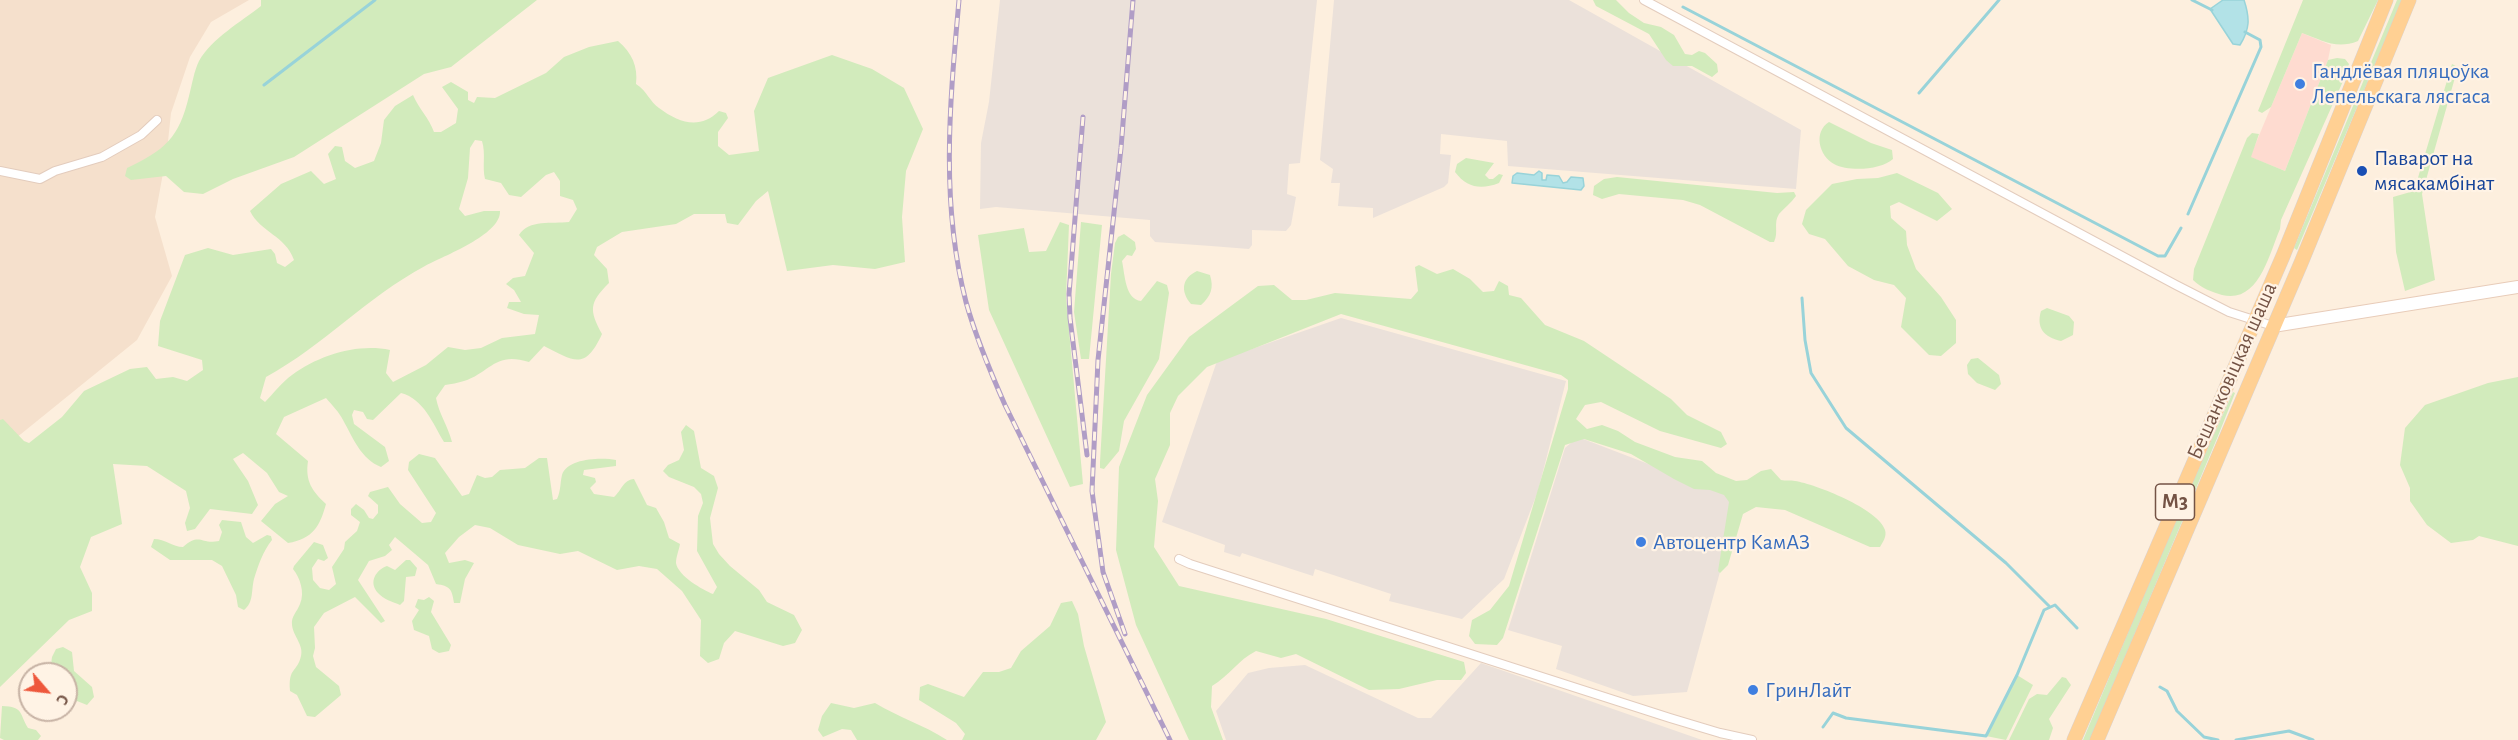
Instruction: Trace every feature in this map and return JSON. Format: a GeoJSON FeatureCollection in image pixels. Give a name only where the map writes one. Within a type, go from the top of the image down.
{"type":"FeatureCollection","features":[{"type":"Feature","properties":{"kind":"main road","name":"Бешанковіцкая шаша"},"geometry":{"type":"LineString","coordinates":[[2074,740],[2254,320],[2386,0]]}},
{"type":"Feature","properties":{"kind":"main road","name":"Бешанковіцкая шаша"},"geometry":{"type":"LineString","coordinates":[[2097,740],[2409,0]]}},
{"type":"Feature","properties":{"kind":"street"},"geometry":{"type":"LineString","coordinates":[[1644,0],[2229,312],[2273,326],[2518,287]]}},
{"type":"Feature","properties":{"kind":"street"},"geometry":{"type":"LineString","coordinates":[[0,171],[40,180],[55,171],[102,157],[141,135],[157,120]]}},
{"type":"Feature","properties":{"kind":"street"},"geometry":{"type":"LineString","coordinates":[[1179,559],[1718,737],[1752,740]]}},
{"type":"Feature","properties":{"kind":"shaded area"},"geometry":{"type":"Polygon","coordinates":[[[0,0],[249,0],[211,22],[190,57],[171,113],[167,151],[155,217],[172,276],[137,340],[0,451],[0,0]]]}},
{"type":"Feature","properties":{"kind":"shaded area"},"geometry":{"type":"Polygon","coordinates":[[[1000,0],[1317,0],[1300,163],[1289,164],[1287,194],[1296,197],[1291,225],[1286,231],[1252,230],[1252,245],[1249,249],[1155,242],[1150,236],[1150,220],[996,207],[980,209],[981,143],[989,102],[1000,0]]]}},
{"type":"Feature","properties":{"kind":"shaded area"},"geometry":{"type":"Polygon","coordinates":[[[1334,0],[1569,0],[1801,130],[1796,189],[1508,166],[1507,141],[1441,134],[1440,154],[1451,155],[1448,183],[1444,187],[1373,218],[1373,208],[1338,206],[1340,183],[1331,183],[1333,169],[1320,160],[1334,0]]]}},
{"type":"Feature","properties":{"kind":"shaded area","name":"Гандлёвая пляцоўка Лепельскага лясгаса"},"geometry":{"type":"Polygon","coordinates":[[[2302,33],[2331,45],[2328,60],[2285,171],[2250,157],[2302,33]]]}},
{"type":"Feature","properties":{"kind":"shaded area"},"geometry":{"type":"Polygon","coordinates":[[[1341,318],[1566,381],[1538,491],[1504,579],[1462,619],[1389,601],[1391,594],[1315,569],[1313,576],[1242,553],[1240,557],[1224,552],[1225,545],[1162,522],[1217,361],[1341,318]]]}},
{"type":"Feature","properties":{"kind":"shaded area"},"geometry":{"type":"Polygon","coordinates":[[[1578,437],[1740,499],[1687,692],[1633,696],[1556,669],[1562,646],[1508,630],[1565,448],[1578,437]]]}},
{"type":"Feature","properties":{"kind":"shaded area"},"geometry":{"type":"Polygon","coordinates":[[[1481,663],[1702,740],[1226,740],[1216,711],[1248,673],[1269,668],[1305,665],[1418,718],[1431,718],[1481,663]]]}},
{"type":"Feature","properties":{"kind":"green space"},"geometry":{"type":"Polygon","coordinates":[[[261,0],[537,0],[451,67],[424,74],[294,157],[233,179],[203,194],[184,192],[166,176],[131,180],[125,176],[127,168],[161,148],[175,132],[185,110],[199,61],[211,45],[261,6],[261,0]]]}},
{"type":"Feature","properties":{"kind":"green space"},"geometry":{"type":"Polygon","coordinates":[[[1593,0],[1616,0],[1644,23],[1661,27],[1674,35],[1685,54],[1692,55],[1699,51],[1705,53],[1717,64],[1718,72],[1712,77],[1692,66],[1673,66],[1666,60],[1649,34],[1596,6],[1593,0]]]}},
{"type":"Feature","properties":{"kind":"green space"},"geometry":{"type":"Polygon","coordinates":[[[2303,0],[2378,0],[2358,41],[2343,45],[2336,44],[2302,33],[2271,107],[2262,113],[2258,111],[2303,0]]]}},
{"type":"Feature","properties":{"kind":"green space"},"geometry":{"type":"Polygon","coordinates":[[[2397,0],[2402,0],[2297,250],[2294,248],[2397,0]]]}},
{"type":"Feature","properties":{"kind":"green space"},"geometry":{"type":"Polygon","coordinates":[[[618,41],[633,60],[636,84],[656,106],[682,121],[689,122],[704,121],[719,111],[726,113],[728,118],[718,132],[718,146],[729,155],[759,151],[754,111],[768,78],[832,55],[872,69],[904,88],[923,129],[906,171],[902,217],[905,262],[875,269],[833,265],[787,271],[768,191],[756,201],[738,225],[727,223],[725,214],[694,214],[676,224],[622,232],[597,247],[594,255],[607,269],[609,283],[598,296],[593,307],[595,319],[602,334],[590,354],[578,360],[571,359],[544,346],[529,362],[508,359],[462,382],[445,385],[436,398],[452,442],[444,442],[422,406],[401,393],[373,420],[367,419],[363,412],[354,410],[352,415],[354,424],[385,447],[389,461],[381,467],[363,453],[340,414],[326,398],[284,417],[276,434],[308,461],[311,485],[326,504],[318,525],[309,535],[297,541],[288,543],[261,521],[275,504],[288,496],[279,492],[267,473],[243,453],[233,459],[248,481],[258,505],[252,514],[210,509],[195,529],[187,531],[185,523],[190,508],[186,491],[147,466],[113,464],[122,524],[91,537],[80,567],[92,593],[92,611],[69,620],[26,662],[18,662],[18,670],[0,687],[0,420],[3,419],[24,441],[29,443],[62,417],[84,391],[130,369],[147,367],[156,379],[173,377],[187,381],[203,370],[202,360],[158,346],[160,321],[185,255],[208,248],[233,255],[271,249],[277,263],[285,267],[294,260],[290,252],[279,239],[260,224],[250,211],[281,184],[311,171],[324,184],[336,179],[328,154],[335,146],[342,147],[345,161],[355,168],[374,161],[381,143],[384,120],[395,106],[413,95],[434,132],[441,132],[456,123],[458,109],[442,87],[451,82],[468,92],[468,100],[474,103],[477,97],[495,98],[546,73],[564,57],[589,47],[618,41]],[[475,140],[470,148],[468,178],[459,209],[465,216],[484,211],[500,211],[498,220],[491,228],[470,244],[404,278],[307,351],[266,377],[260,398],[265,402],[292,375],[326,356],[339,352],[365,348],[390,350],[386,373],[393,382],[426,365],[448,347],[465,350],[481,348],[502,338],[535,334],[539,315],[524,314],[507,308],[509,302],[521,302],[514,290],[506,284],[513,278],[525,276],[534,253],[519,235],[523,230],[535,224],[569,222],[577,209],[573,200],[560,196],[560,181],[554,172],[546,175],[521,197],[509,195],[501,183],[485,179],[482,141],[475,140]]]}},
{"type":"Feature","properties":{"kind":"green space"},"geometry":{"type":"Polygon","coordinates":[[[2345,59],[2349,64],[2344,79],[2281,220],[2280,229],[2261,275],[2254,285],[2235,296],[2222,295],[2203,287],[2193,280],[2194,269],[2247,138],[2252,133],[2259,134],[2251,157],[2285,171],[2328,60],[2345,59]]]}},
{"type":"Feature","properties":{"kind":"green space"},"geometry":{"type":"Polygon","coordinates":[[[2452,64],[2458,67],[2422,194],[2435,280],[2405,291],[2396,252],[2393,197],[2414,191],[2452,64]]]}},
{"type":"Feature","properties":{"kind":"green space"},"geometry":{"type":"Polygon","coordinates":[[[1829,122],[1871,143],[1892,150],[1893,159],[1881,166],[1865,169],[1840,167],[1834,164],[1825,155],[1820,144],[1821,132],[1829,122]]]}},
{"type":"Feature","properties":{"kind":"green space"},"geometry":{"type":"Polygon","coordinates":[[[1466,158],[1494,163],[1485,175],[1493,179],[1499,174],[1503,175],[1499,183],[1480,187],[1464,181],[1455,172],[1457,164],[1466,158]]]}},
{"type":"Feature","properties":{"kind":"green space"},"geometry":{"type":"Polygon","coordinates":[[[1897,173],[1938,193],[1952,209],[1937,221],[1899,202],[1890,206],[1891,218],[1906,231],[1907,245],[1916,269],[1941,297],[1956,320],[1956,343],[1941,356],[1929,355],[1901,327],[1906,298],[1894,285],[1874,280],[1848,266],[1825,239],[1809,234],[1802,224],[1806,210],[1832,184],[1897,173]]]}},
{"type":"Feature","properties":{"kind":"green space"},"geometry":{"type":"Polygon","coordinates":[[[1617,177],[1777,193],[1794,192],[1796,196],[1779,214],[1774,242],[1770,242],[1700,205],[1683,200],[1619,194],[1602,199],[1593,195],[1594,186],[1604,179],[1617,177]]]}},
{"type":"Feature","properties":{"kind":"green space"},"geometry":{"type":"Polygon","coordinates":[[[1060,222],[1069,225],[1066,297],[1083,484],[1070,487],[989,310],[978,235],[1024,228],[1029,252],[1046,251],[1060,222]]]}},
{"type":"Feature","properties":{"kind":"green space"},"geometry":{"type":"Polygon","coordinates":[[[1081,222],[1102,225],[1089,359],[1081,359],[1074,312],[1081,222]]]}},
{"type":"Feature","properties":{"kind":"green space"},"geometry":{"type":"Polygon","coordinates":[[[1124,234],[1135,242],[1136,249],[1132,256],[1127,255],[1122,261],[1127,286],[1132,296],[1141,301],[1157,281],[1167,285],[1169,293],[1159,359],[1124,421],[1119,451],[1104,469],[1100,468],[1100,462],[1111,274],[1115,243],[1118,237],[1124,234]]]}},
{"type":"Feature","properties":{"kind":"green space"},"geometry":{"type":"Polygon","coordinates":[[[1419,265],[1437,274],[1453,269],[1470,279],[1483,292],[1494,291],[1499,281],[1508,286],[1509,295],[1521,298],[1545,325],[1584,341],[1671,399],[1687,415],[1721,432],[1727,444],[1721,448],[1660,431],[1601,402],[1585,405],[1576,419],[1587,429],[1602,425],[1618,431],[1635,442],[1675,457],[1702,461],[1716,473],[1736,481],[1747,480],[1761,471],[1771,469],[1781,480],[1804,483],[1831,492],[1859,506],[1880,522],[1885,534],[1880,547],[1870,547],[1785,510],[1756,507],[1743,514],[1728,565],[1720,573],[1718,571],[1729,502],[1724,495],[1710,490],[1694,489],[1631,454],[1584,439],[1565,445],[1503,638],[1497,645],[1475,644],[1469,636],[1472,620],[1490,610],[1509,586],[1568,389],[1568,380],[1561,375],[1341,314],[1207,367],[1178,396],[1170,413],[1170,445],[1155,479],[1158,501],[1154,547],[1179,586],[1326,619],[1464,662],[1466,673],[1461,680],[1437,680],[1399,689],[1369,690],[1296,654],[1281,658],[1256,651],[1212,686],[1211,707],[1223,740],[1189,740],[1136,625],[1116,550],[1119,467],[1147,395],[1189,337],[1258,286],[1274,285],[1292,300],[1306,300],[1335,293],[1411,299],[1418,291],[1415,267],[1419,265]]]}},
{"type":"Feature","properties":{"kind":"green space"},"geometry":{"type":"Polygon","coordinates":[[[1197,271],[1210,275],[1212,284],[1209,295],[1201,305],[1191,304],[1184,290],[1188,277],[1197,271]]]}},
{"type":"Feature","properties":{"kind":"green space"},"geometry":{"type":"Polygon","coordinates":[[[2047,308],[2069,316],[2074,322],[2073,335],[2061,341],[2050,337],[2043,331],[2040,322],[2041,311],[2047,308]]]}},
{"type":"Feature","properties":{"kind":"green space"},"geometry":{"type":"Polygon","coordinates":[[[1978,358],[1999,375],[2001,384],[1995,390],[1977,383],[1968,374],[1967,365],[1971,359],[1978,358]]]}},
{"type":"Feature","properties":{"kind":"green space"},"geometry":{"type":"Polygon","coordinates":[[[2518,377],[2518,546],[2479,536],[2473,540],[2451,543],[2427,525],[2410,501],[2410,488],[2400,465],[2405,428],[2425,405],[2488,383],[2518,377]]]}},
{"type":"Feature","properties":{"kind":"green space"},"geometry":{"type":"Polygon","coordinates":[[[2233,392],[2235,393],[2218,436],[2090,740],[2083,740],[2166,542],[2233,392]]]}},
{"type":"Feature","properties":{"kind":"green space"},"geometry":{"type":"Polygon","coordinates":[[[686,425],[694,431],[701,468],[714,476],[718,488],[710,518],[713,544],[730,566],[759,590],[767,602],[794,615],[802,630],[795,643],[783,646],[735,631],[724,643],[719,659],[708,663],[700,656],[701,620],[682,591],[657,569],[639,566],[617,570],[578,551],[560,554],[518,545],[490,528],[475,525],[459,537],[445,553],[449,563],[465,560],[474,563],[465,579],[460,603],[454,603],[450,589],[436,584],[428,565],[395,537],[389,545],[392,550],[385,556],[369,561],[358,580],[385,621],[381,623],[355,597],[324,613],[314,627],[313,656],[316,667],[339,686],[341,695],[315,717],[307,716],[297,695],[290,691],[290,678],[302,652],[292,625],[292,619],[302,595],[294,566],[314,542],[323,545],[328,558],[324,561],[318,559],[312,568],[313,580],[320,588],[329,590],[336,584],[332,567],[344,549],[345,542],[357,531],[360,522],[351,515],[351,509],[356,504],[369,518],[373,519],[378,513],[378,505],[368,496],[370,492],[388,487],[400,504],[422,523],[431,522],[436,513],[408,470],[409,462],[419,454],[435,458],[462,496],[469,494],[477,475],[485,478],[492,477],[500,470],[525,468],[539,458],[547,458],[553,500],[557,499],[565,469],[571,465],[594,459],[616,460],[616,466],[584,470],[583,475],[595,478],[596,482],[590,488],[594,494],[614,497],[625,483],[634,479],[647,505],[656,508],[669,538],[680,544],[676,563],[681,573],[713,594],[717,587],[697,551],[698,516],[703,503],[701,494],[694,487],[669,477],[663,471],[668,465],[679,460],[684,450],[681,432],[686,425]]]}},
{"type":"Feature","properties":{"kind":"green space"},"geometry":{"type":"Polygon","coordinates":[[[222,520],[241,522],[246,537],[253,543],[267,535],[271,536],[272,540],[259,564],[251,600],[244,610],[238,607],[236,595],[222,566],[212,560],[170,560],[151,547],[154,539],[183,547],[193,540],[219,541],[222,532],[219,525],[222,520]]]}},
{"type":"Feature","properties":{"kind":"green space"},"geometry":{"type":"Polygon","coordinates":[[[406,560],[410,560],[417,568],[415,576],[406,577],[404,601],[400,605],[380,595],[375,589],[374,581],[377,573],[383,568],[387,566],[395,570],[406,560]]]}},
{"type":"Feature","properties":{"kind":"green space"},"geometry":{"type":"Polygon","coordinates":[[[429,597],[434,601],[431,612],[451,645],[449,651],[439,653],[432,649],[429,636],[414,630],[412,621],[419,610],[415,607],[418,599],[424,600],[429,597]]]}},
{"type":"Feature","properties":{"kind":"green space"},"geometry":{"type":"Polygon","coordinates":[[[1072,601],[1078,614],[1084,646],[1106,722],[1096,740],[962,740],[965,734],[956,723],[919,700],[920,687],[928,684],[964,697],[983,672],[999,672],[1011,668],[1021,651],[1050,626],[1061,603],[1072,601]]]}},
{"type":"Feature","properties":{"kind":"green space"},"geometry":{"type":"Polygon","coordinates":[[[63,647],[72,652],[73,662],[51,662],[56,649],[63,647]]]}},
{"type":"Feature","properties":{"kind":"green space"},"geometry":{"type":"Polygon","coordinates":[[[78,675],[92,687],[94,697],[87,705],[78,701],[78,675]]]}},
{"type":"Feature","properties":{"kind":"green space"},"geometry":{"type":"Polygon","coordinates":[[[2017,675],[2033,685],[2006,740],[1986,736],[2017,675]]]}},
{"type":"Feature","properties":{"kind":"green space"},"geometry":{"type":"Polygon","coordinates":[[[2062,677],[2066,678],[2071,685],[2049,719],[2053,728],[2049,740],[2009,740],[2029,699],[2037,694],[2047,695],[2062,677]]]}},
{"type":"Feature","properties":{"kind":"green space"},"geometry":{"type":"Polygon","coordinates":[[[831,703],[854,708],[875,703],[947,740],[857,740],[851,730],[842,729],[823,737],[818,730],[822,716],[831,703]]]}},
{"type":"Feature","properties":{"kind":"green space"},"geometry":{"type":"Polygon","coordinates":[[[2,706],[18,709],[18,722],[25,722],[28,728],[36,730],[41,736],[38,740],[0,738],[2,706]]]}},
{"type":"Feature","properties":{"kind":"water"},"geometry":{"type":"Polygon","coordinates":[[[2223,0],[2244,0],[2248,23],[2246,34],[2240,45],[2233,44],[2210,9],[2223,0]]]}},
{"type":"Feature","properties":{"kind":"water"},"geometry":{"type":"Polygon","coordinates":[[[1539,171],[1542,173],[1542,180],[1546,180],[1547,175],[1559,176],[1563,183],[1571,177],[1583,178],[1584,186],[1581,190],[1512,183],[1513,176],[1517,173],[1534,175],[1539,171]]]}},
{"type":"Feature","properties":{"kind":"waterway"},"geometry":{"type":"LineString","coordinates":[[264,85],[375,0]]}},
{"type":"Feature","properties":{"kind":"waterway"},"geometry":{"type":"LineString","coordinates":[[1919,93],[1999,0]]}},
{"type":"Feature","properties":{"kind":"waterway"},"geometry":{"type":"LineString","coordinates":[[2192,0],[2212,10]]}},
{"type":"Feature","properties":{"kind":"waterway"},"geometry":{"type":"LineString","coordinates":[[1683,7],[2158,256],[2165,256],[2181,228]]}},
{"type":"Feature","properties":{"kind":"waterway"},"geometry":{"type":"LineString","coordinates":[[2188,214],[2261,47],[2260,40],[2245,32]]}},
{"type":"Feature","properties":{"kind":"waterway"},"geometry":{"type":"LineString","coordinates":[[1802,298],[1805,340],[1811,373],[1846,428],[2006,563],[2050,607]]}},
{"type":"Feature","properties":{"kind":"waterway"},"geometry":{"type":"LineString","coordinates":[[1823,727],[1833,713],[1846,718],[1986,736],[2017,675],[2044,610],[2055,605],[2077,628]]}},
{"type":"Feature","properties":{"kind":"waterway"},"geometry":{"type":"LineString","coordinates":[[2160,687],[2167,691],[2177,711],[2204,737],[2218,740]]}},
{"type":"Feature","properties":{"kind":"waterway"},"geometry":{"type":"LineString","coordinates":[[2236,740],[2289,731],[2313,740]]}},
{"type":"Feature","properties":{"kind":"railway"},"geometry":{"type":"LineString","coordinates":[[959,0],[949,151],[953,227],[966,302],[1005,405],[1170,740]]}},
{"type":"Feature","properties":{"kind":"railway"},"geometry":{"type":"LineString","coordinates":[[1125,634],[1103,572],[1092,491],[1098,360],[1121,148],[1133,0]]}},
{"type":"Feature","properties":{"kind":"railway"},"geometry":{"type":"LineString","coordinates":[[1083,117],[1069,294],[1087,455]]}},
{"type":"Feature","properties":{"kind":"place","name":"Гандлёвая пляцоўка Лепельскага лясгаса"},"geometry":{"type":"Point","coordinates":[2300,84]}},
{"type":"Feature","properties":{"kind":"place","name":"Паварот на мясакамбінат"},"geometry":{"type":"Point","coordinates":[2362,171]}},
{"type":"Feature","properties":{"kind":"place","name":"Автоцентр КамАЗ"},"geometry":{"type":"Point","coordinates":[1641,542]}},
{"type":"Feature","properties":{"kind":"place","name":"ГринЛайт"},"geometry":{"type":"Point","coordinates":[1753,690]}}]}
